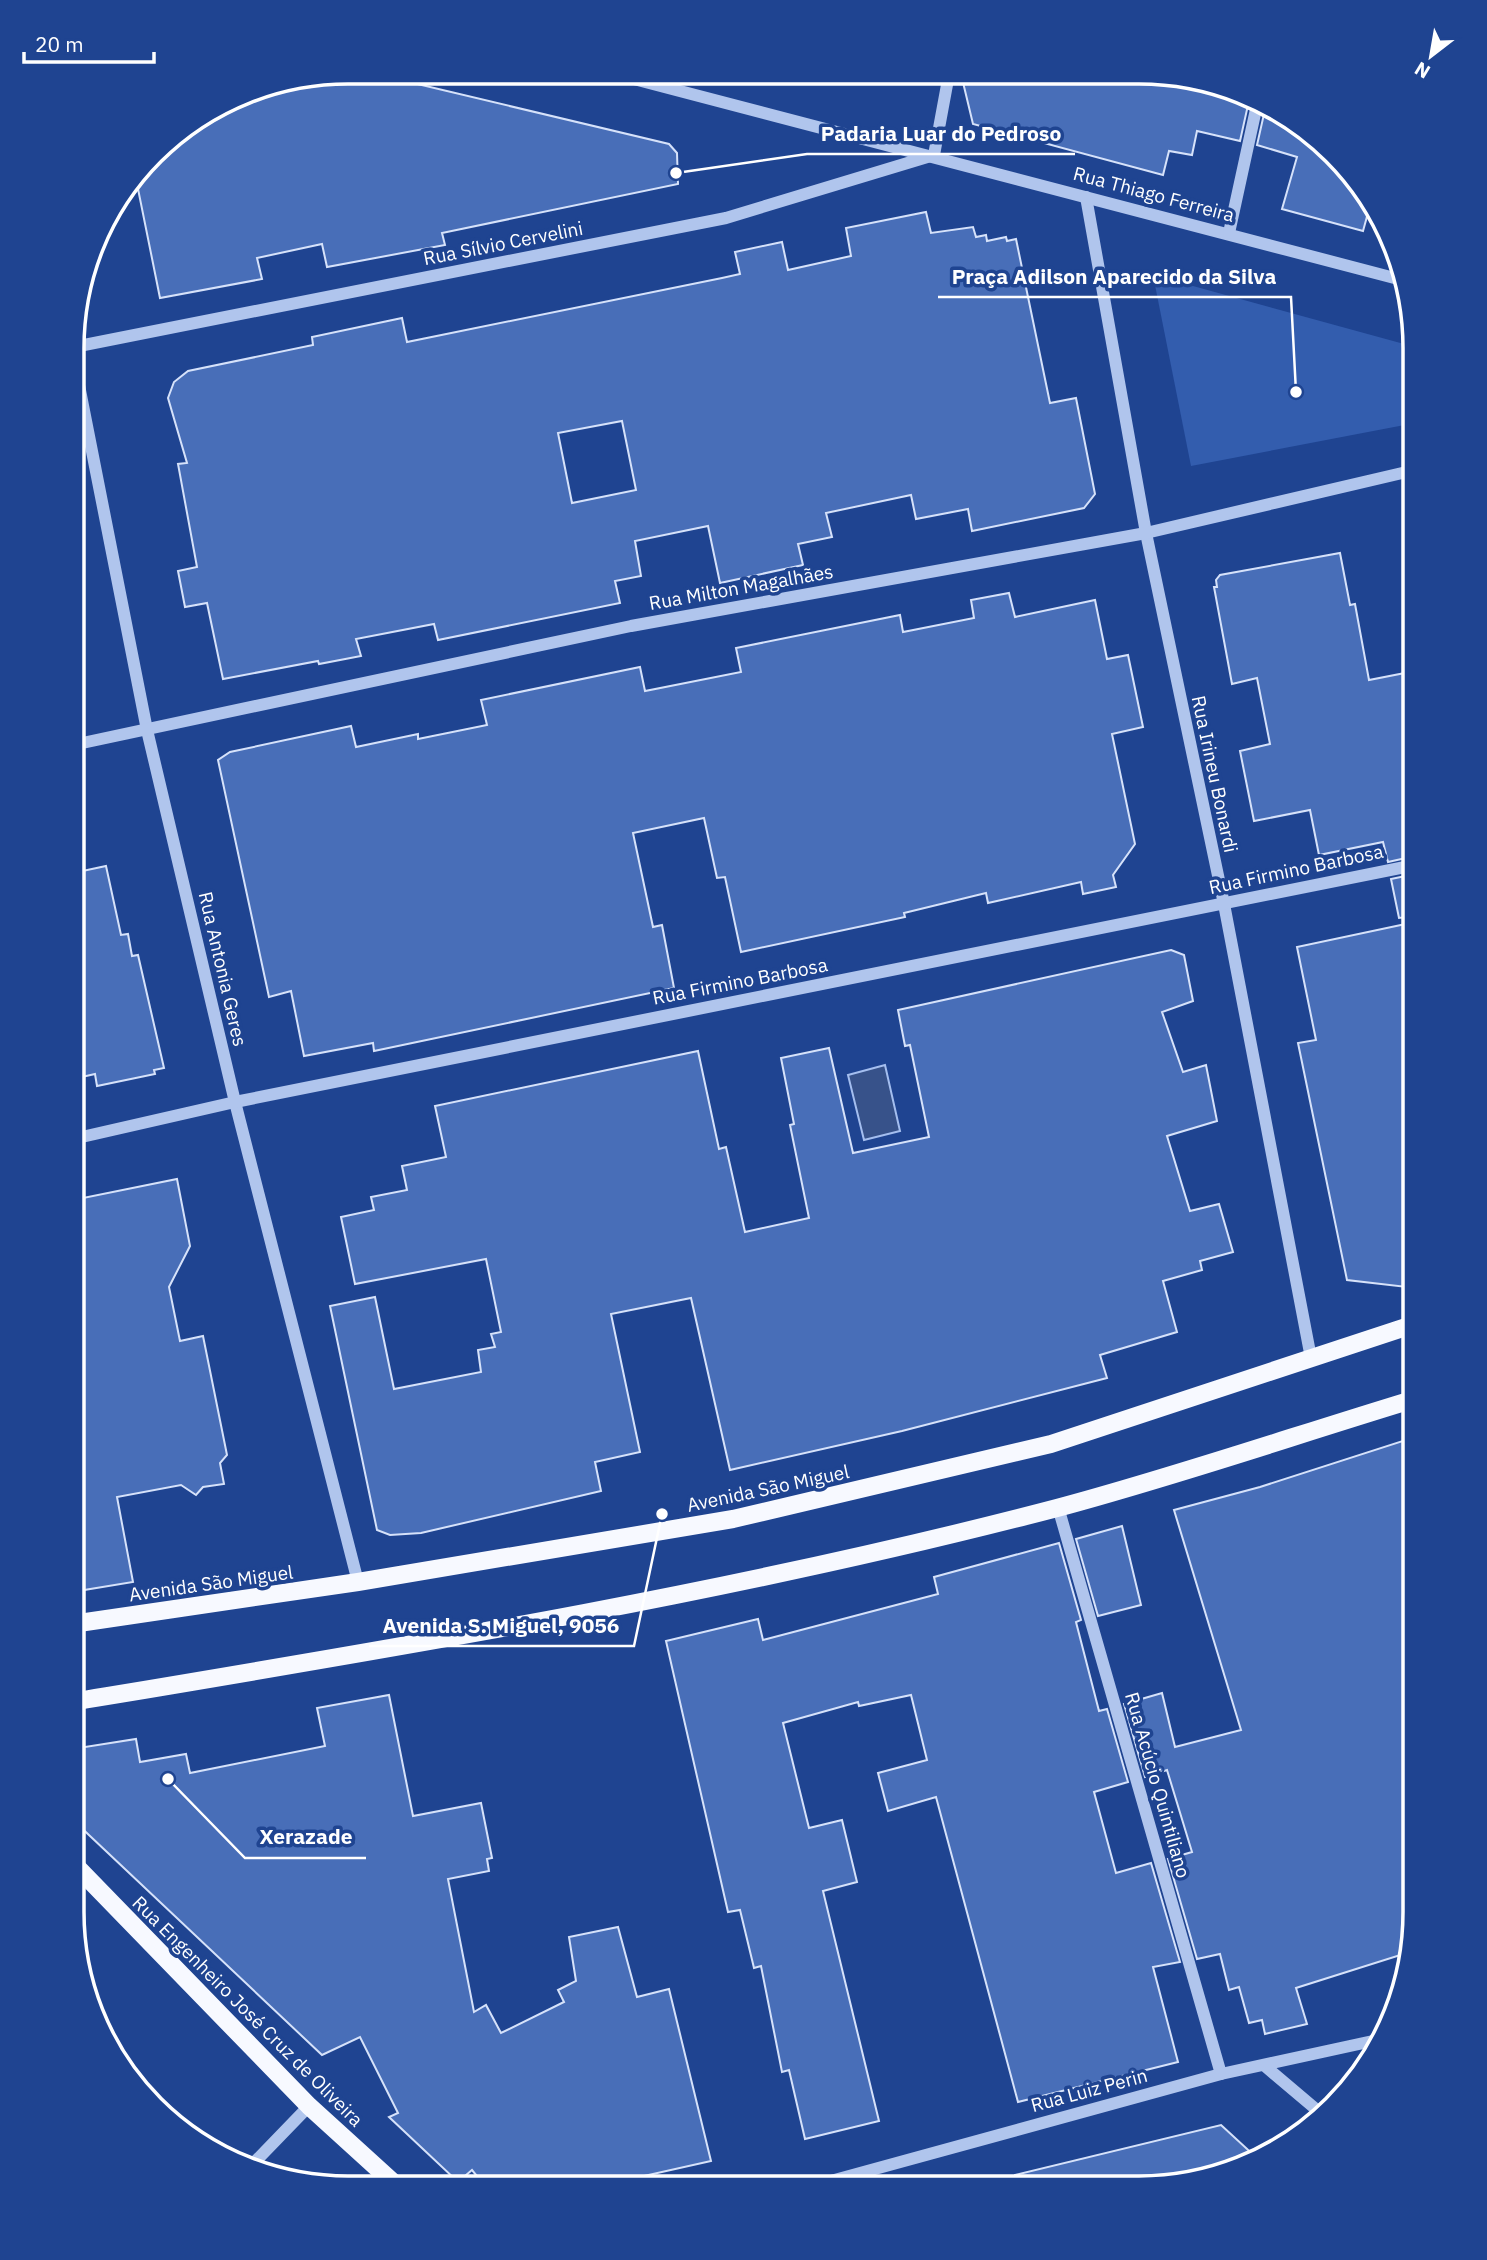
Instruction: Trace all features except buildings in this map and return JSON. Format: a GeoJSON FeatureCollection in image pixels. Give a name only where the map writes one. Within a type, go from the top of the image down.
{"type":"FeatureCollection","features":[{"type":"Feature","properties":{"kind":"main road","name":"Avenida São Miguel"},"geometry":{"type":"LineString","coordinates":[[84,1622],[358,1582],[733,1519],[1051,1444],[1403,1328]]}},
{"type":"Feature","properties":{"kind":"main road"},"geometry":{"type":"LineString","coordinates":[[84,1700],[539,1622],[754,1579],[1058,1507],[1403,1403]]}},
{"type":"Feature","properties":{"kind":"main road","name":"Rua Engenheiro José Cruz de Oliveira"},"geometry":{"type":"LineString","coordinates":[[84,1874],[309,2106],[386,2176]]}},
{"type":"Feature","properties":{"kind":"street","name":"Rua Thiago Ferreira"},"geometry":{"type":"LineString","coordinates":[[666,84],[1393,277]]}},
{"type":"Feature","properties":{"kind":"street"},"geometry":{"type":"LineString","coordinates":[[934,155],[947,84]]}},
{"type":"Feature","properties":{"kind":"street"},"geometry":{"type":"LineString","coordinates":[[1229,233],[1256,111]]}},
{"type":"Feature","properties":{"kind":"street","name":"Rua Sílvio Cervelini"},"geometry":{"type":"LineString","coordinates":[[84,345],[726,218],[934,155]]}},
{"type":"Feature","properties":{"kind":"street","name":"Rua Irineu Bonardi"},"geometry":{"type":"LineString","coordinates":[[1086,197],[1146,533],[1224,904],[1311,1358]]}},
{"type":"Feature","properties":{"kind":"street","name":"Rua Antonia Geres"},"geometry":{"type":"LineString","coordinates":[[84,411],[147,730],[235,1102],[358,1582]]}},
{"type":"Feature","properties":{"kind":"street","name":"Rua Milton Magalhães"},"geometry":{"type":"LineString","coordinates":[[84,743],[631,626],[1146,533],[1403,473]]}},
{"type":"Feature","properties":{"kind":"street","name":"Rua Firmino Barbosa"},"geometry":{"type":"LineString","coordinates":[[84,1136],[235,1102],[1403,867]]}},
{"type":"Feature","properties":{"kind":"street","name":"Rua Acúcio Quintiliano"},"geometry":{"type":"LineString","coordinates":[[1058,1507],[1221,2074]]}},
{"type":"Feature","properties":{"kind":"street","name":"Rua Luiz Perin"},"geometry":{"type":"LineString","coordinates":[[849,2176],[1221,2074],[1266,2067],[1369,2042]]}},
{"type":"Feature","properties":{"kind":"street"},"geometry":{"type":"LineString","coordinates":[[1266,2067],[1315,2109]]}},
{"type":"Feature","properties":{"kind":"street"},"geometry":{"type":"LineString","coordinates":[[257,2160],[309,2106]]}},
{"type":"Feature","properties":{"kind":"shaded area"},"geometry":{"type":"Polygon","coordinates":[[[1153,275],[1403,344],[1403,425],[1191,466],[1153,275]]]}},
{"type":"Feature","properties":{"kind":"shaded area"},"geometry":{"type":"Polygon","coordinates":[[[885,1065],[900,1131],[864,1140],[848,1075],[885,1065]]]}},
{"type":"Feature","properties":{"kind":"place","name":"Padaria Luar do Pedroso"},"geometry":{"type":"Point","coordinates":[676,173]}},
{"type":"Feature","properties":{"kind":"place","name":"Praça Adilson Aparecido da Silva"},"geometry":{"type":"Point","coordinates":[1296,392]}},
{"type":"Feature","properties":{"kind":"place","name":"Avenida S. Miguel, 9056"},"geometry":{"type":"Point","coordinates":[662,1514]}},
{"type":"Feature","properties":{"kind":"place","name":"Xerazade"},"geometry":{"type":"Point","coordinates":[168,1779]}}]}
